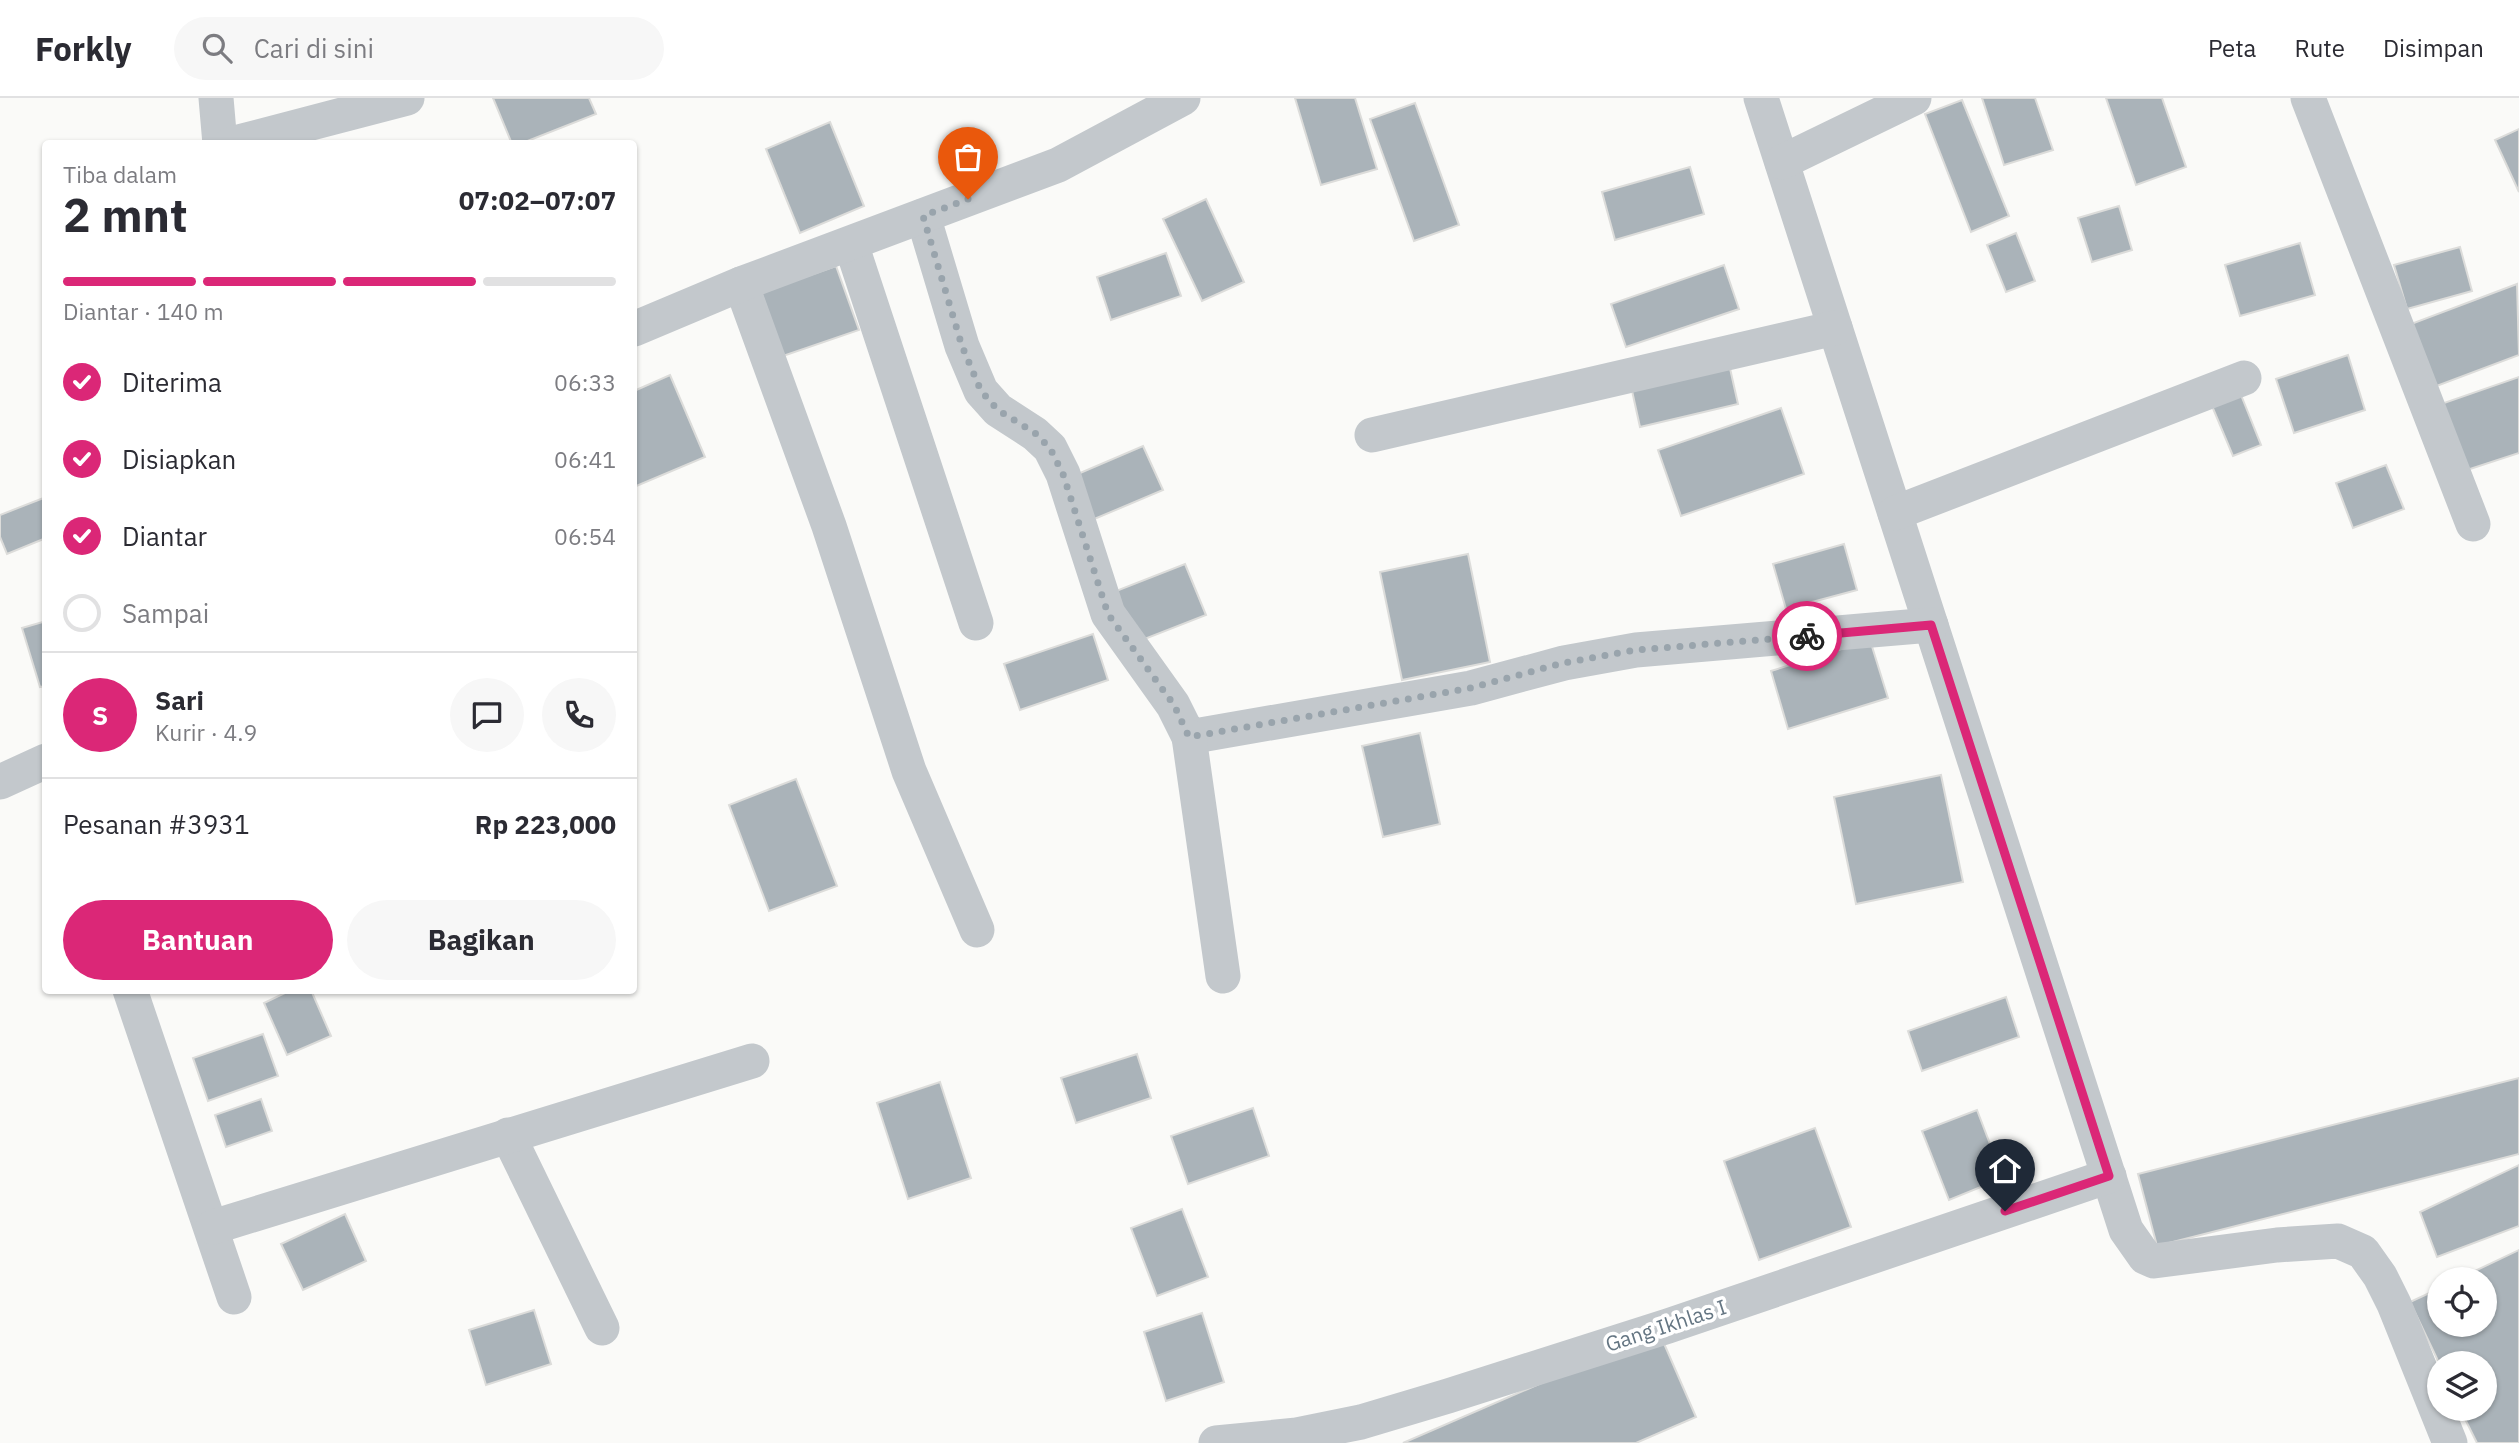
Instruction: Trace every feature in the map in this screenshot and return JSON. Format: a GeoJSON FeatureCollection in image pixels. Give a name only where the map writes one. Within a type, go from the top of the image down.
{"type":"FeatureCollection","features":[{"type":"Feature","properties":{"kind":"street"},"geometry":{"type":"LineString","coordinates":[[216,98],[220,140]]}},
{"type":"Feature","properties":{"kind":"street"},"geometry":{"type":"LineString","coordinates":[[246,140],[407,98]]}},
{"type":"Feature","properties":{"kind":"street"},"geometry":{"type":"LineString","coordinates":[[637,327],[741,284],[1058,165],[1183,98]]}},
{"type":"Feature","properties":{"kind":"street"},"geometry":{"type":"LineString","coordinates":[[1761,98],[2126,1230],[2145,1257],[2154,1261],[2277,1245],[2338,1241],[2363,1252],[2381,1276],[2394,1304],[2450,1443]]}},
{"type":"Feature","properties":{"kind":"street"},"geometry":{"type":"LineString","coordinates":[[1782,162],[1914,98]]}},
{"type":"Feature","properties":{"kind":"street"},"geometry":{"type":"LineString","coordinates":[[2308,98],[2473,524]]}},
{"type":"Feature","properties":{"kind":"street"},"geometry":{"type":"LineString","coordinates":[[923,216],[962,346],[981,391],[998,410],[1035,433],[1050,448],[1063,474],[1108,614],[1174,705],[1189,737],[1223,976]]}},
{"type":"Feature","properties":{"kind":"street"},"geometry":{"type":"LineString","coordinates":[[851,244],[976,623]]}},
{"type":"Feature","properties":{"kind":"street"},"geometry":{"type":"LineString","coordinates":[[741,284],[829,526],[909,771],[977,930]]}},
{"type":"Feature","properties":{"kind":"street"},"geometry":{"type":"LineString","coordinates":[[1372,435],[1835,328]]}},
{"type":"Feature","properties":{"kind":"street"},"geometry":{"type":"LineString","coordinates":[[1895,513],[2244,378]]}},
{"type":"Feature","properties":{"kind":"street"},"geometry":{"type":"LineString","coordinates":[[1189,737],[1471,688],[1563,663],[1636,650],[1931,625]]}},
{"type":"Feature","properties":{"kind":"street"},"geometry":{"type":"LineString","coordinates":[[0,782],[42,763]]}},
{"type":"Feature","properties":{"kind":"street"},"geometry":{"type":"LineString","coordinates":[[131,994],[213,1227],[234,1297]]}},
{"type":"Feature","properties":{"kind":"street"},"geometry":{"type":"LineString","coordinates":[[213,1227],[752,1061]]}},
{"type":"Feature","properties":{"kind":"street"},"geometry":{"type":"LineString","coordinates":[[508,1135],[602,1328]]}},
{"type":"Feature","properties":{"kind":"street","name":"Gang Ikhlas I"},"geometry":{"type":"LineString","coordinates":[[1216,1443],[1297,1436],[1361,1422],[1448,1396],[1681,1322],[2109,1176]]}},
{"type":"Feature","properties":{"kind":"building"},"geometry":{"type":"Polygon","coordinates":[[[493,98],[589,98],[596,114],[530,140],[510,140],[493,98]]]}},
{"type":"Feature","properties":{"kind":"building"},"geometry":{"type":"Polygon","coordinates":[[[1295,98],[1355,98],[1377,169],[1321,185],[1295,98]]]}},
{"type":"Feature","properties":{"kind":"building"},"geometry":{"type":"Polygon","coordinates":[[[1982,98],[2035,98],[2053,150],[2004,165],[1982,98]]]}},
{"type":"Feature","properties":{"kind":"building"},"geometry":{"type":"Polygon","coordinates":[[[2106,98],[2162,98],[2186,167],[2136,185],[2106,98]]]}},
{"type":"Feature","properties":{"kind":"building"},"geometry":{"type":"Polygon","coordinates":[[[1962,100],[2009,216],[1971,232],[1925,114],[1962,100]]]}},
{"type":"Feature","properties":{"kind":"building"},"geometry":{"type":"Polygon","coordinates":[[[1415,103],[1459,225],[1414,241],[1370,119],[1415,103]]]}},
{"type":"Feature","properties":{"kind":"building"},"geometry":{"type":"Polygon","coordinates":[[[830,122],[864,206],[800,233],[766,149],[830,122]]]}},
{"type":"Feature","properties":{"kind":"building"},"geometry":{"type":"Polygon","coordinates":[[[2519,129],[2519,192],[2495,140],[2519,129]]]}},
{"type":"Feature","properties":{"kind":"building"},"geometry":{"type":"Polygon","coordinates":[[[1690,167],[1704,214],[1615,240],[1602,192],[1690,167]]]}},
{"type":"Feature","properties":{"kind":"building"},"geometry":{"type":"Polygon","coordinates":[[[1206,199],[1244,282],[1202,301],[1163,219],[1206,199]]]}},
{"type":"Feature","properties":{"kind":"building"},"geometry":{"type":"Polygon","coordinates":[[[2119,206],[2132,250],[2092,262],[2078,218],[2119,206]]]}},
{"type":"Feature","properties":{"kind":"building"},"geometry":{"type":"Polygon","coordinates":[[[2016,233],[2035,281],[2006,292],[1987,245],[2016,233]]]}},
{"type":"Feature","properties":{"kind":"building"},"geometry":{"type":"Polygon","coordinates":[[[2300,243],[2315,295],[2240,316],[2225,265],[2300,243]]]}},
{"type":"Feature","properties":{"kind":"building"},"geometry":{"type":"Polygon","coordinates":[[[2460,247],[2472,291],[2407,309],[2394,265],[2460,247]]]}},
{"type":"Feature","properties":{"kind":"building"},"geometry":{"type":"Polygon","coordinates":[[[1166,253],[1181,296],[1111,320],[1097,277],[1166,253]]]}},
{"type":"Feature","properties":{"kind":"building"},"geometry":{"type":"Polygon","coordinates":[[[1724,265],[1739,309],[1626,347],[1611,304],[1724,265]]]}},
{"type":"Feature","properties":{"kind":"building"},"geometry":{"type":"Polygon","coordinates":[[[836,266],[859,330],[783,356],[761,292],[836,266]]]}},
{"type":"Feature","properties":{"kind":"building"},"geometry":{"type":"Polygon","coordinates":[[[2517,284],[2519,355],[2434,387],[2411,324],[2517,284]]]}},
{"type":"Feature","properties":{"kind":"building"},"geometry":{"type":"Polygon","coordinates":[[[1727,355],[1738,404],[1640,427],[1629,377],[1727,355]]]}},
{"type":"Feature","properties":{"kind":"building"},"geometry":{"type":"Polygon","coordinates":[[[2348,355],[2365,410],[2294,433],[2276,379],[2348,355]]]}},
{"type":"Feature","properties":{"kind":"building"},"geometry":{"type":"Polygon","coordinates":[[[670,375],[705,457],[637,486],[637,390],[670,375]]]}},
{"type":"Feature","properties":{"kind":"building"},"geometry":{"type":"Polygon","coordinates":[[[2519,377],[2519,453],[2464,471],[2441,404],[2519,377]]]}},
{"type":"Feature","properties":{"kind":"building"},"geometry":{"type":"Polygon","coordinates":[[[2241,395],[2261,445],[2233,456],[2212,406],[2241,395]]]}},
{"type":"Feature","properties":{"kind":"building"},"geometry":{"type":"Polygon","coordinates":[[[1781,408],[1804,474],[1681,516],[1658,450],[1781,408]]]}},
{"type":"Feature","properties":{"kind":"building"},"geometry":{"type":"Polygon","coordinates":[[[1143,446],[1163,490],[1092,520],[1073,476],[1143,446]]]}},
{"type":"Feature","properties":{"kind":"building"},"geometry":{"type":"Polygon","coordinates":[[[2386,465],[2404,509],[2353,528],[2336,483],[2386,465]]]}},
{"type":"Feature","properties":{"kind":"building"},"geometry":{"type":"Polygon","coordinates":[[[42,499],[42,540],[7,554],[0,537],[0,515],[42,499]]]}},
{"type":"Feature","properties":{"kind":"building"},"geometry":{"type":"Polygon","coordinates":[[[1844,544],[1857,590],[1786,609],[1773,564],[1844,544]]]}},
{"type":"Feature","properties":{"kind":"building"},"geometry":{"type":"Polygon","coordinates":[[[1468,554],[1490,662],[1402,680],[1380,572],[1468,554]]]}},
{"type":"Feature","properties":{"kind":"building"},"geometry":{"type":"Polygon","coordinates":[[[1185,564],[1206,615],[1137,642],[1116,591],[1185,564]]]}},
{"type":"Feature","properties":{"kind":"building"},"geometry":{"type":"Polygon","coordinates":[[[42,622],[42,687],[40,687],[22,628],[42,622]]]}},
{"type":"Feature","properties":{"kind":"building"},"geometry":{"type":"Polygon","coordinates":[[[1093,634],[1108,680],[1020,710],[1004,664],[1093,634]]]}},
{"type":"Feature","properties":{"kind":"building"},"geometry":{"type":"Polygon","coordinates":[[[1870,640],[1888,698],[1788,729],[1771,671],[1870,640]]]}},
{"type":"Feature","properties":{"kind":"building"},"geometry":{"type":"Polygon","coordinates":[[[1420,733],[1440,824],[1383,837],[1362,746],[1420,733]]]}},
{"type":"Feature","properties":{"kind":"building"},"geometry":{"type":"Polygon","coordinates":[[[1941,775],[1963,882],[1856,904],[1834,797],[1941,775]]]}},
{"type":"Feature","properties":{"kind":"building"},"geometry":{"type":"Polygon","coordinates":[[[796,779],[837,886],[769,911],[729,805],[796,779]]]}},
{"type":"Feature","properties":{"kind":"building"},"geometry":{"type":"Polygon","coordinates":[[[283,994],[313,994],[331,1036],[287,1055],[264,1003],[283,994]]]}},
{"type":"Feature","properties":{"kind":"building"},"geometry":{"type":"Polygon","coordinates":[[[2006,997],[2019,1037],[1922,1071],[1908,1031],[2006,997]]]}},
{"type":"Feature","properties":{"kind":"building"},"geometry":{"type":"Polygon","coordinates":[[[263,1034],[278,1076],[208,1101],[193,1058],[263,1034]]]}},
{"type":"Feature","properties":{"kind":"building"},"geometry":{"type":"Polygon","coordinates":[[[1137,1054],[1151,1098],[1076,1123],[1061,1078],[1137,1054]]]}},
{"type":"Feature","properties":{"kind":"building"},"geometry":{"type":"Polygon","coordinates":[[[2519,1078],[2519,1154],[2157,1246],[2138,1174],[2519,1078]]]}},
{"type":"Feature","properties":{"kind":"building"},"geometry":{"type":"Polygon","coordinates":[[[940,1082],[971,1178],[908,1199],[877,1103],[940,1082]]]}},
{"type":"Feature","properties":{"kind":"building"},"geometry":{"type":"Polygon","coordinates":[[[261,1099],[272,1131],[226,1147],[215,1115],[261,1099]]]}},
{"type":"Feature","properties":{"kind":"building"},"geometry":{"type":"Polygon","coordinates":[[[1253,1108],[1269,1156],[1188,1184],[1171,1136],[1253,1108]]]}},
{"type":"Feature","properties":{"kind":"building"},"geometry":{"type":"Polygon","coordinates":[[[1977,1110],[2003,1178],[1949,1200],[1922,1131],[1977,1110]]]}},
{"type":"Feature","properties":{"kind":"building"},"geometry":{"type":"Polygon","coordinates":[[[1815,1128],[1851,1227],[1759,1260],[1724,1161],[1815,1128]]]}},
{"type":"Feature","properties":{"kind":"building"},"geometry":{"type":"Polygon","coordinates":[[[2519,1165],[2519,1226],[2437,1257],[2420,1212],[2519,1165]]]}},
{"type":"Feature","properties":{"kind":"building"},"geometry":{"type":"Polygon","coordinates":[[[1182,1209],[1208,1277],[1157,1296],[1131,1228],[1182,1209]]]}},
{"type":"Feature","properties":{"kind":"building"},"geometry":{"type":"Polygon","coordinates":[[[345,1214],[366,1261],[303,1290],[281,1244],[345,1214]]]}},
{"type":"Feature","properties":{"kind":"building"},"geometry":{"type":"Polygon","coordinates":[[[2519,1250],[2519,1443],[2477,1443],[2466,1421],[2497,1421],[2497,1351],[2433,1351],[2410,1302],[2427,1294],[2427,1337],[2497,1337],[2497,1267],[2483,1267],[2519,1250]]]}},
{"type":"Feature","properties":{"kind":"building"},"geometry":{"type":"Polygon","coordinates":[[[534,1310],[551,1364],[486,1385],[469,1330],[534,1310]]]}},
{"type":"Feature","properties":{"kind":"building"},"geometry":{"type":"Polygon","coordinates":[[[1202,1313],[1224,1382],[1166,1401],[1144,1332],[1202,1313]]]}},
{"type":"Feature","properties":{"kind":"building"},"geometry":{"type":"Polygon","coordinates":[[[1659,1332],[1696,1417],[1636,1443],[1403,1443],[1659,1332]]]}},
{"type":"Feature","properties":{"kind":"way so far"},"geometry":{"type":"LineString","coordinates":[[968,199],[923,216],[962,346],[981,391],[998,410],[1035,433],[1050,448],[1063,474],[1108,614],[1174,705],[1189,737],[1471,688],[1563,663],[1636,650],[1807,636]]}},
{"type":"Feature","properties":{"kind":"route"},"geometry":{"type":"LineString","coordinates":[[1807,636],[1931,625],[2109,1176],[2005,1211]]}}]}
